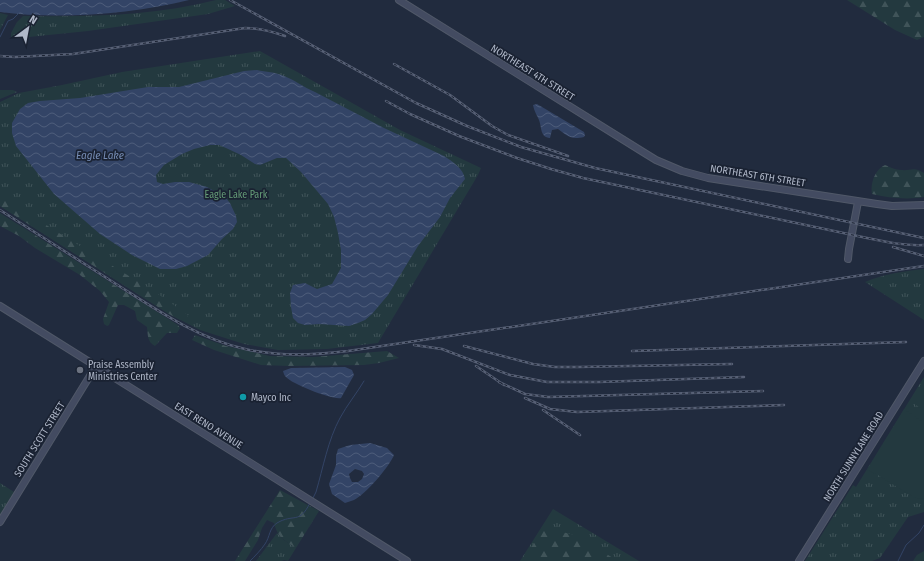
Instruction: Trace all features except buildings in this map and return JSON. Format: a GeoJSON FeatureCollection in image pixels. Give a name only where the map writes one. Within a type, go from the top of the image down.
{"type":"FeatureCollection","features":[{"type":"Feature","properties":{"kind":"street","name":"NORTHEAST 4TH STREET"},"geometry":{"type":"LineString","coordinates":[[399,0],[656,160]]}},
{"type":"Feature","properties":{"kind":"street","name":"NORTHEAST 6TH STREET"},"geometry":{"type":"LineString","coordinates":[[656,160],[682,171],[708,178],[858,202]]}},
{"type":"Feature","properties":{"kind":"street"},"geometry":{"type":"LineString","coordinates":[[848,259],[858,202],[892,206],[924,205]]}},
{"type":"Feature","properties":{"kind":"street","name":"EAST RENO AVENUE"},"geometry":{"type":"LineString","coordinates":[[0,306],[407,561]]}},
{"type":"Feature","properties":{"kind":"street","name":"NORTH SUNNYLANE ROAD"},"geometry":{"type":"LineString","coordinates":[[799,561],[924,361]]}},
{"type":"Feature","properties":{"kind":"street","name":"SOUTH SCOTT STREET"},"geometry":{"type":"LineString","coordinates":[[0,522],[96,366]]}},
{"type":"Feature","properties":{"kind":"green space"},"geometry":{"type":"Polygon","coordinates":[[[216,0],[225,0],[235,6],[208,14],[88,31],[19,38],[11,37],[11,33],[17,22],[23,16],[96,16],[168,9],[216,0]]]}},
{"type":"Feature","properties":{"kind":"green space"},"geometry":{"type":"Polygon","coordinates":[[[847,0],[924,0],[924,37],[917,40],[895,30],[847,0]]]}},
{"type":"Feature","properties":{"kind":"green space"},"geometry":{"type":"Polygon","coordinates":[[[0,13],[8,15],[0,30],[0,13]]]}},
{"type":"Feature","properties":{"kind":"green space","name":"Eagle Lake Park"},"geometry":{"type":"Polygon","coordinates":[[[260,51],[400,130],[481,168],[378,343],[327,349],[278,350],[244,344],[200,330],[169,314],[0,206],[0,102],[19,93],[122,72],[260,51]]]}},
{"type":"Feature","properties":{"kind":"green space"},"geometry":{"type":"Polygon","coordinates":[[[0,90],[13,90],[17,92],[0,99],[0,90]]]}},
{"type":"Feature","properties":{"kind":"green space"},"geometry":{"type":"Polygon","coordinates":[[[885,165],[897,170],[915,169],[924,173],[924,197],[898,198],[872,194],[874,177],[878,170],[885,165]]]}},
{"type":"Feature","properties":{"kind":"green space"},"geometry":{"type":"Polygon","coordinates":[[[0,195],[155,292],[188,315],[187,320],[180,320],[169,314],[0,206],[0,195]]]}},
{"type":"Feature","properties":{"kind":"green space"},"geometry":{"type":"Polygon","coordinates":[[[0,213],[178,325],[180,328],[177,333],[167,333],[155,346],[149,340],[147,327],[137,320],[135,311],[124,305],[118,305],[109,325],[107,326],[104,324],[103,319],[109,302],[100,291],[80,275],[35,248],[19,236],[0,226],[0,213]]]}},
{"type":"Feature","properties":{"kind":"green space"},"geometry":{"type":"Polygon","coordinates":[[[924,269],[924,320],[865,282],[887,275],[924,269]]]}},
{"type":"Feature","properties":{"kind":"green space"},"geometry":{"type":"Polygon","coordinates":[[[195,335],[226,346],[270,356],[313,357],[387,351],[399,358],[364,365],[261,365],[214,350],[192,340],[195,335]]]}},
{"type":"Feature","properties":{"kind":"green space"},"geometry":{"type":"Polygon","coordinates":[[[924,377],[924,512],[908,517],[880,558],[872,561],[805,561],[853,485],[856,487],[924,377]]]}},
{"type":"Feature","properties":{"kind":"green space"},"geometry":{"type":"Polygon","coordinates":[[[924,395],[924,411],[915,404],[924,395]]]}},
{"type":"Feature","properties":{"kind":"green space"},"geometry":{"type":"Polygon","coordinates":[[[904,409],[924,423],[924,498],[917,499],[867,470],[904,409]]]}},
{"type":"Feature","properties":{"kind":"green space"},"geometry":{"type":"Polygon","coordinates":[[[0,483],[14,492],[0,515],[0,483]]]}},
{"type":"Feature","properties":{"kind":"green space"},"geometry":{"type":"Polygon","coordinates":[[[280,490],[319,511],[296,548],[279,535],[274,523],[267,520],[262,528],[258,540],[245,561],[235,561],[280,490]]]}},
{"type":"Feature","properties":{"kind":"green space"},"geometry":{"type":"Polygon","coordinates":[[[553,509],[639,561],[520,561],[553,509]]]}},
{"type":"Feature","properties":{"kind":"green space"},"geometry":{"type":"Polygon","coordinates":[[[545,528],[552,533],[562,532],[575,535],[618,561],[533,561],[529,558],[530,549],[545,528]]]}},
{"type":"Feature","properties":{"kind":"green space"},"geometry":{"type":"Polygon","coordinates":[[[277,533],[296,548],[288,561],[256,561],[277,533]]]}},
{"type":"Feature","properties":{"kind":"green space"},"geometry":{"type":"Polygon","coordinates":[[[924,551],[924,561],[913,561],[917,555],[924,551]]]}},
{"type":"Feature","properties":{"kind":"water"},"geometry":{"type":"Polygon","coordinates":[[[0,0],[189,0],[120,12],[46,15],[0,12],[0,0]]]}},
{"type":"Feature","properties":{"kind":"water","name":"Eagle Lake"},"geometry":{"type":"Polygon","coordinates":[[[257,70],[288,78],[384,128],[444,156],[457,166],[464,175],[465,179],[450,198],[440,217],[418,246],[388,295],[372,314],[365,320],[358,323],[349,326],[319,324],[305,325],[298,323],[293,318],[290,293],[293,285],[305,283],[317,289],[332,284],[341,268],[341,250],[334,217],[328,204],[301,172],[286,158],[277,158],[260,165],[255,164],[241,155],[219,145],[210,145],[182,154],[164,165],[156,175],[157,182],[163,184],[189,182],[207,187],[225,197],[230,203],[237,222],[233,229],[208,255],[187,266],[176,269],[160,269],[132,255],[100,234],[54,194],[16,146],[12,133],[12,123],[20,109],[28,103],[80,98],[148,87],[179,87],[244,71],[257,70]]]}},
{"type":"Feature","properties":{"kind":"water"},"geometry":{"type":"Polygon","coordinates":[[[537,104],[584,132],[584,137],[572,138],[558,129],[552,130],[550,138],[544,136],[533,107],[533,105],[537,104]]]}},
{"type":"Feature","properties":{"kind":"water"},"geometry":{"type":"Polygon","coordinates":[[[345,367],[352,370],[354,375],[341,398],[329,397],[304,387],[290,380],[285,376],[283,371],[291,368],[345,367]]]}},
{"type":"Feature","properties":{"kind":"water"},"geometry":{"type":"Polygon","coordinates":[[[370,443],[387,448],[394,455],[376,480],[364,493],[354,500],[345,503],[332,494],[329,484],[336,465],[338,449],[350,445],[370,443]],[[355,469],[349,474],[352,482],[358,482],[362,479],[364,474],[362,471],[355,469]]]}},
{"type":"Feature","properties":{"kind":"waterway"},"geometry":{"type":"LineString","coordinates":[[0,37],[8,21],[13,19],[19,13]]}},
{"type":"Feature","properties":{"kind":"waterway"},"geometry":{"type":"LineString","coordinates":[[313,498],[336,427],[343,413],[364,381]]}},
{"type":"Feature","properties":{"kind":"waterway"},"geometry":{"type":"LineString","coordinates":[[250,561],[265,544],[274,525],[283,520],[296,518],[303,514],[310,503]]}},
{"type":"Feature","properties":{"kind":"waterway"},"geometry":{"type":"LineString","coordinates":[[898,561],[906,545],[919,533],[924,525]]}},
{"type":"Feature","properties":{"kind":"railway"},"geometry":{"type":"LineString","coordinates":[[230,0],[416,103],[467,126],[521,147],[595,168],[924,238]]}},
{"type":"Feature","properties":{"kind":"railway"},"geometry":{"type":"LineString","coordinates":[[0,56],[15,57],[73,54],[245,28],[265,30],[285,36]]}},
{"type":"Feature","properties":{"kind":"railway"},"geometry":{"type":"LineString","coordinates":[[394,64],[450,95],[492,126],[508,135],[568,156]]}},
{"type":"Feature","properties":{"kind":"railway"},"geometry":{"type":"LineString","coordinates":[[386,101],[410,114],[459,136],[517,158],[583,178],[881,241],[924,245]]}},
{"type":"Feature","properties":{"kind":"railway"},"geometry":{"type":"LineString","coordinates":[[0,210],[147,304],[178,322],[210,338],[227,344],[258,352],[284,354],[322,354],[348,351],[924,266]]}},
{"type":"Feature","properties":{"kind":"railway"},"geometry":{"type":"LineString","coordinates":[[893,247],[924,256]]}},
{"type":"Feature","properties":{"kind":"railway"},"geometry":{"type":"LineString","coordinates":[[632,351],[906,342]]}},
{"type":"Feature","properties":{"kind":"railway"},"geometry":{"type":"LineString","coordinates":[[414,345],[442,349],[510,375],[547,382],[599,382],[744,377]]}},
{"type":"Feature","properties":{"kind":"railway"},"geometry":{"type":"LineString","coordinates":[[464,346],[533,364],[555,367],[732,364]]}},
{"type":"Feature","properties":{"kind":"railway"},"geometry":{"type":"LineString","coordinates":[[476,366],[504,385]]}},
{"type":"Feature","properties":{"kind":"railway"},"geometry":{"type":"LineString","coordinates":[[499,382],[525,394],[548,397],[763,391]]}},
{"type":"Feature","properties":{"kind":"railway"},"geometry":{"type":"LineString","coordinates":[[525,398],[550,409],[577,412],[784,405]]}},
{"type":"Feature","properties":{"kind":"railway"},"geometry":{"type":"LineString","coordinates":[[543,410],[580,435]]}},
{"type":"Feature","properties":{"kind":"place","name":"Praise Assembly Ministries Center"},"geometry":{"type":"Point","coordinates":[80,370]}},
{"type":"Feature","properties":{"kind":"place","name":"Mayco Inc"},"geometry":{"type":"Point","coordinates":[243,397]}}]}
